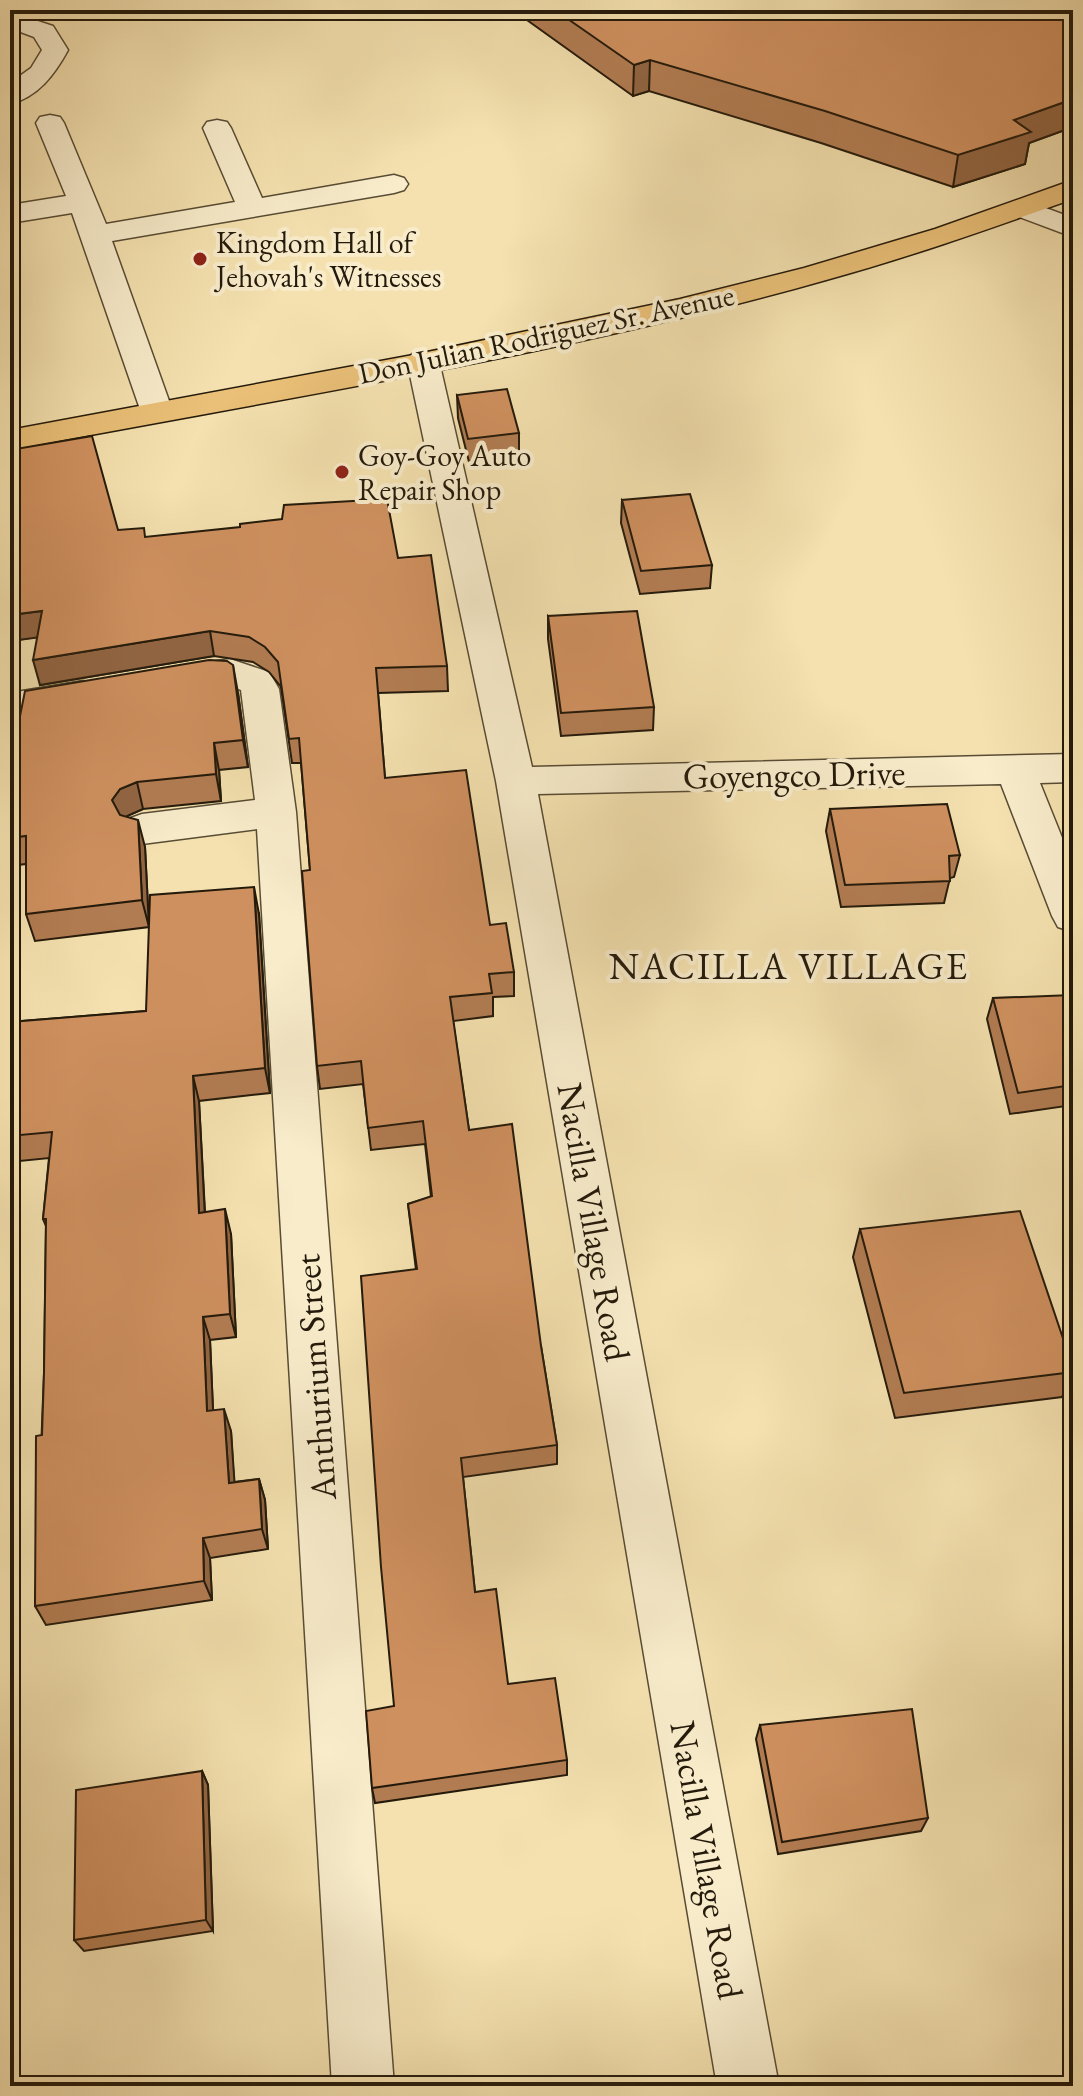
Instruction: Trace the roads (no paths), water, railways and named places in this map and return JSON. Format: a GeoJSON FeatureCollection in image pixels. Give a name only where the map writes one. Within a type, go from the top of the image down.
{"type":"FeatureCollection","features":[{"type":"Feature","properties":{"kind":"main road","name":"Don Julian Rodriguez Sr. Avenue"},"geometry":{"type":"LineString","coordinates":[[10,440],[715,301],[858,263],[1024,209],[1073,189]]}},
{"type":"Feature","properties":{"kind":"street"},"geometry":{"type":"LineString","coordinates":[[10,20],[43,29],[52,38],[55,50],[42,73],[10,96]]}},
{"type":"Feature","properties":{"kind":"street"},"geometry":{"type":"LineString","coordinates":[[50,123],[83,202],[157,412]]}},
{"type":"Feature","properties":{"kind":"street"},"geometry":{"type":"LineString","coordinates":[[217,128],[252,207]]}},
{"type":"Feature","properties":{"kind":"street"},"geometry":{"type":"LineString","coordinates":[[94,235],[394,184]]}},
{"type":"Feature","properties":{"kind":"street"},"geometry":{"type":"LineString","coordinates":[[10,214],[83,202]]}},
{"type":"Feature","properties":{"kind":"street"},"geometry":{"type":"LineString","coordinates":[[1024,209],[1073,228]]}},
{"type":"Feature","properties":{"kind":"street","name":"Nacilla Village Road"},"geometry":{"type":"LineString","coordinates":[[423,361],[516,781],[748,2086]]}},
{"type":"Feature","properties":{"kind":"street","name":"Anthurium Street"},"geometry":{"type":"LineString","coordinates":[[10,706],[214,672],[245,675],[256,681],[260,689],[276,812],[363,2086]]}},
{"type":"Feature","properties":{"kind":"street"},"geometry":{"type":"LineString","coordinates":[[1014,768],[1073,916]]}},
{"type":"Feature","properties":{"kind":"street","name":"Goyengco Drive"},"geometry":{"type":"LineString","coordinates":[[516,781],[1073,768]]}},
{"type":"Feature","properties":{"kind":"street"},"geometry":{"type":"LineString","coordinates":[[142,829],[276,812]]}},
{"type":"Feature","properties":{"kind":"place","name":"Kingdom Hall of Jehovah's Witnesses"},"geometry":{"type":"Point","coordinates":[200,259]}},
{"type":"Feature","properties":{"kind":"place","name":"Goy-Goy Auto Repair Shop"},"geometry":{"type":"Point","coordinates":[342,472]}},
{"type":"Feature","properties":{"kind":"district","name":"NACILLA VILLAGE"},"geometry":{"type":"Point","coordinates":[789,965]}}]}
